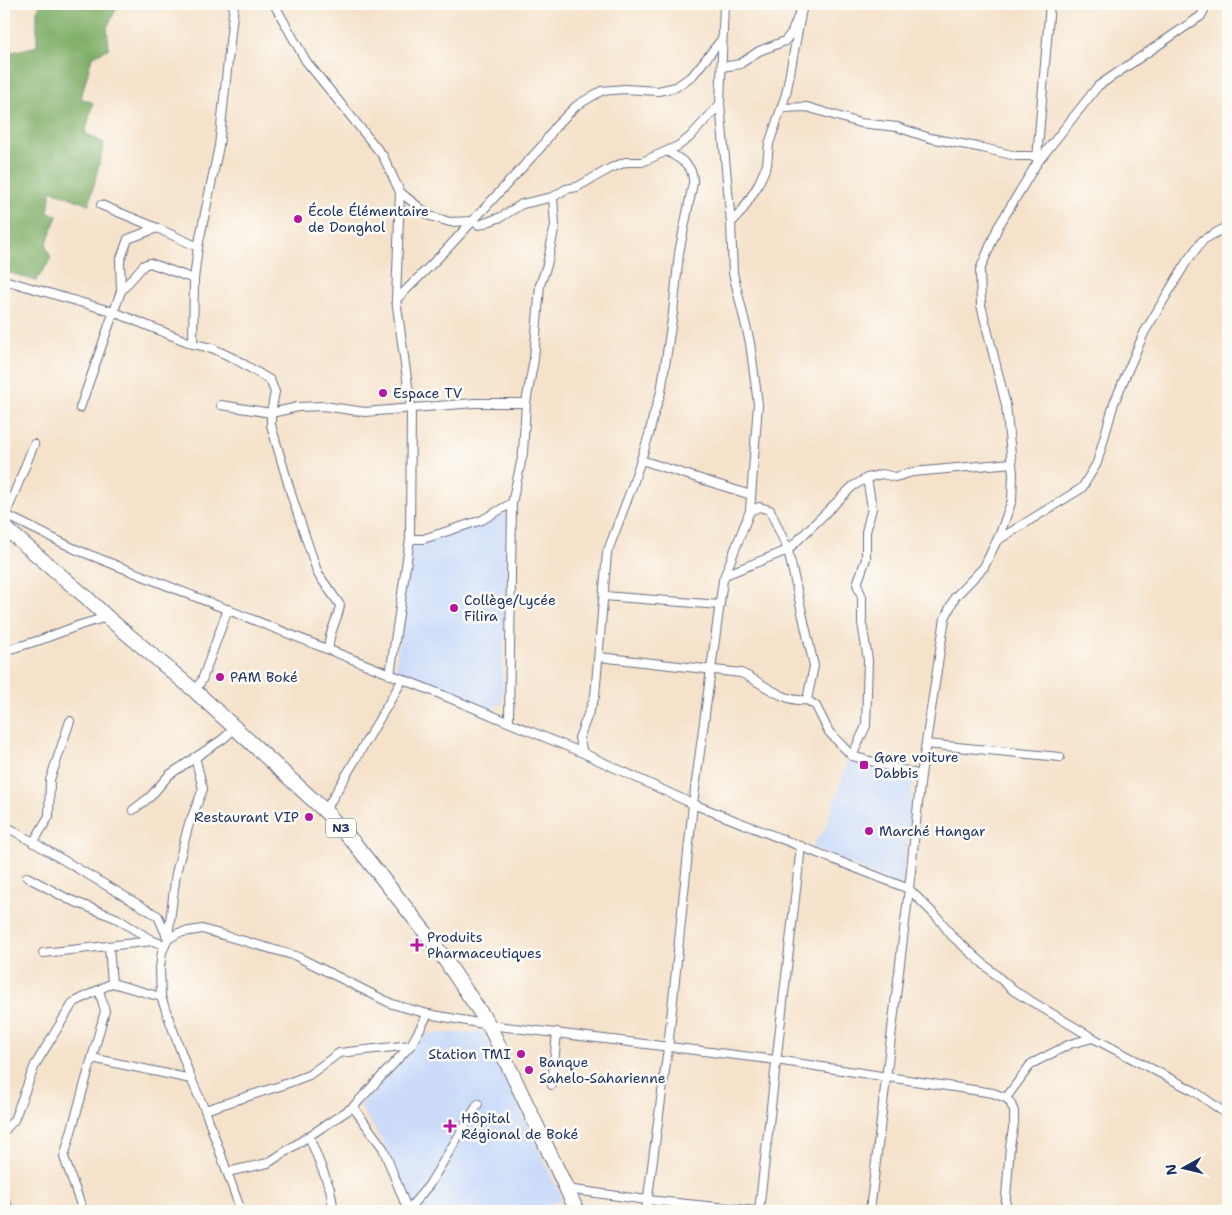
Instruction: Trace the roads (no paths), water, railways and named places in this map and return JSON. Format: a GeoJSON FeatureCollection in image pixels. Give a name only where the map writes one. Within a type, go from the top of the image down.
{"type":"FeatureCollection","features":[{"type":"Feature","properties":{"kind":"highway","name":"N3"},"geometry":{"type":"LineString","coordinates":[[5,518],[107,617],[236,727],[325,811],[360,850],[433,942],[489,1025],[578,1211]]}},
{"type":"Feature","properties":{"kind":"street"},"geometry":{"type":"LineString","coordinates":[[194,344],[194,279],[198,247],[219,146],[234,4]]}},
{"type":"Feature","properties":{"kind":"street"},"geometry":{"type":"LineString","coordinates":[[274,4],[306,61],[383,156],[400,192],[430,216],[450,222],[473,221],[479,225],[501,217],[522,204],[553,197],[566,189],[577,187],[626,162],[642,162],[678,146],[690,137],[720,104]]}},
{"type":"Feature","properties":{"kind":"street"},"geometry":{"type":"LineString","coordinates":[[646,1211],[668,1048],[693,804],[720,605],[725,575],[750,512],[758,404],[750,343],[733,273],[731,223],[720,104],[724,4]]}},
{"type":"Feature","properties":{"kind":"street"},"geometry":{"type":"LineString","coordinates":[[1037,159],[1050,4]]}},
{"type":"Feature","properties":{"kind":"street"},"geometry":{"type":"LineString","coordinates":[[870,1211],[921,775],[945,618],[955,597],[984,567],[1012,500],[1013,474],[1006,405],[981,305],[980,270],[998,227],[1037,159],[1098,86],[1201,16],[1207,4]]}},
{"type":"Feature","properties":{"kind":"street"},"geometry":{"type":"LineString","coordinates":[[722,67],[740,64],[760,51],[786,41],[792,32],[802,6]]}},
{"type":"Feature","properties":{"kind":"street"},"geometry":{"type":"LineString","coordinates":[[731,223],[742,211],[767,165],[769,144],[782,108],[802,6]]}},
{"type":"Feature","properties":{"kind":"street"},"geometry":{"type":"LineString","coordinates":[[396,300],[473,221],[542,146],[556,126],[576,106],[601,91],[625,89],[658,91],[676,87],[693,75],[722,39]]}},
{"type":"Feature","properties":{"kind":"street"},"geometry":{"type":"LineString","coordinates":[[782,108],[807,107],[860,123],[897,127],[930,138],[1037,159]]}},
{"type":"Feature","properties":{"kind":"street"},"geometry":{"type":"LineString","coordinates":[[583,753],[579,738],[596,696],[608,554],[641,460],[661,392],[673,313],[679,254],[693,184],[693,175],[686,163],[667,151]]}},
{"type":"Feature","properties":{"kind":"street"},"geometry":{"type":"LineString","coordinates":[[390,675],[410,539],[411,408],[396,300],[400,192]]}},
{"type":"Feature","properties":{"kind":"street"},"geometry":{"type":"LineString","coordinates":[[509,722],[512,503],[523,453],[526,403],[534,359],[540,285],[547,265],[555,225],[553,197]]}},
{"type":"Feature","properties":{"kind":"street"},"geometry":{"type":"LineString","coordinates":[[101,205],[198,247]]}},
{"type":"Feature","properties":{"kind":"street"},"geometry":{"type":"LineString","coordinates":[[996,541],[1082,488],[1097,463],[1114,403],[1144,333],[1187,261],[1202,240],[1228,226]]}},
{"type":"Feature","properties":{"kind":"street"},"geometry":{"type":"LineString","coordinates":[[80,408],[121,291],[120,261],[128,239],[157,228]]}},
{"type":"Feature","properties":{"kind":"street"},"geometry":{"type":"LineString","coordinates":[[121,291],[144,265],[150,263],[194,279]]}},
{"type":"Feature","properties":{"kind":"street"},"geometry":{"type":"LineString","coordinates":[[4,280],[114,312],[194,344],[212,348],[228,355],[270,380],[275,392],[271,425],[292,497],[318,574],[340,605],[328,643],[329,649]]}},
{"type":"Feature","properties":{"kind":"street"},"geometry":{"type":"LineString","coordinates":[[221,405],[271,413],[298,407],[323,406],[365,412],[474,402],[526,403]]}},
{"type":"Feature","properties":{"kind":"street"},"geometry":{"type":"LineString","coordinates":[[34,444],[5,518],[75,549],[509,722],[583,753],[693,804],[909,889],[939,919],[952,936],[1014,991],[1093,1038],[1194,1092],[1228,1115]]}},
{"type":"Feature","properties":{"kind":"street"},"geometry":{"type":"LineString","coordinates":[[641,460],[751,495]]}},
{"type":"Feature","properties":{"kind":"street"},"geometry":{"type":"LineString","coordinates":[[725,575],[788,550],[853,486],[866,478],[882,474],[895,477],[913,472],[1012,462]]}},
{"type":"Feature","properties":{"kind":"street"},"geometry":{"type":"LineString","coordinates":[[852,756],[866,726],[868,660],[862,623],[862,597],[857,584],[866,559],[866,532],[872,508],[866,478]]}},
{"type":"Feature","properties":{"kind":"street"},"geometry":{"type":"LineString","coordinates":[[410,539],[423,539],[482,520],[512,503]]}},
{"type":"Feature","properties":{"kind":"street"},"geometry":{"type":"LineString","coordinates":[[750,512],[758,507],[770,510],[788,550],[814,666],[807,700]]}},
{"type":"Feature","properties":{"kind":"street"},"geometry":{"type":"LineString","coordinates":[[604,596],[720,605]]}},
{"type":"Feature","properties":{"kind":"street"},"geometry":{"type":"LineString","coordinates":[[195,691],[202,680],[228,609]]}},
{"type":"Feature","properties":{"kind":"street"},"geometry":{"type":"LineString","coordinates":[[4,652],[107,617]]}},
{"type":"Feature","properties":{"kind":"street"},"geometry":{"type":"LineString","coordinates":[[599,657],[712,668],[741,673],[776,692],[797,701],[807,700],[816,706],[829,732],[852,756],[921,775]]}},
{"type":"Feature","properties":{"kind":"street"},"geometry":{"type":"LineString","coordinates":[[325,811],[403,679]]}},
{"type":"Feature","properties":{"kind":"street"},"geometry":{"type":"LineString","coordinates":[[33,843],[49,816],[50,780],[70,721]]}},
{"type":"Feature","properties":{"kind":"street"},"geometry":{"type":"LineString","coordinates":[[132,810],[150,798],[169,775],[223,739],[236,727]]}},
{"type":"Feature","properties":{"kind":"street"},"geometry":{"type":"LineString","coordinates":[[926,744],[1060,757]]}},
{"type":"Feature","properties":{"kind":"street"},"geometry":{"type":"LineString","coordinates":[[195,757],[202,789],[188,827],[176,873],[166,942],[160,968],[161,997],[191,1080],[205,1110],[241,1211]]}},
{"type":"Feature","properties":{"kind":"street"},"geometry":{"type":"LineString","coordinates":[[4,825],[158,916],[166,942]]}},
{"type":"Feature","properties":{"kind":"street"},"geometry":{"type":"LineString","coordinates":[[567,1189],[648,1200],[758,1211],[802,846]]}},
{"type":"Feature","properties":{"kind":"street"},"geometry":{"type":"LineString","coordinates":[[27,877],[68,899],[116,918],[153,940]]}},
{"type":"Feature","properties":{"kind":"street"},"geometry":{"type":"LineString","coordinates":[[43,953],[153,940],[166,942],[178,933],[202,929],[296,956],[392,1004],[428,1014],[489,1025],[776,1060],[993,1092],[1006,1098],[1014,1111],[1005,1211]]}},
{"type":"Feature","properties":{"kind":"street"},"geometry":{"type":"LineString","coordinates":[[109,946],[112,983]]}},
{"type":"Feature","properties":{"kind":"street"},"geometry":{"type":"LineString","coordinates":[[4,1131],[14,1120],[35,1064],[73,1003],[112,983],[161,997]]}},
{"type":"Feature","properties":{"kind":"street"},"geometry":{"type":"LineString","coordinates":[[83,1211],[64,1157],[104,1010],[99,990]]}},
{"type":"Feature","properties":{"kind":"street"},"geometry":{"type":"LineString","coordinates":[[227,1172],[268,1163],[353,1107],[411,1045],[428,1014]]}},
{"type":"Feature","properties":{"kind":"street"},"geometry":{"type":"LineString","coordinates":[[552,1085],[557,1032]]}},
{"type":"Feature","properties":{"kind":"street"},"geometry":{"type":"LineString","coordinates":[[1006,1098],[1031,1064],[1070,1044],[1093,1038]]}},
{"type":"Feature","properties":{"kind":"street"},"geometry":{"type":"LineString","coordinates":[[205,1110],[280,1086],[309,1074],[339,1053],[411,1045]]}},
{"type":"Feature","properties":{"kind":"street"},"geometry":{"type":"LineString","coordinates":[[92,1058],[191,1080]]}},
{"type":"Feature","properties":{"kind":"street"},"geometry":{"type":"LineString","coordinates":[[353,1107],[383,1148],[408,1211],[429,1185],[478,1104]]}},
{"type":"Feature","properties":{"kind":"street"},"geometry":{"type":"LineString","coordinates":[[309,1136],[330,1189],[334,1211]]}},
{"type":"Feature","properties":{"kind":"street"},"geometry":{"type":"LineString","coordinates":[[4,1199],[10,1211]]}},
{"type":"Feature","properties":{"kind":"place","name":"École Élémentaire de Donghol"},"geometry":{"type":"Point","coordinates":[298,219]}},
{"type":"Feature","properties":{"kind":"place","name":"Espace TV"},"geometry":{"type":"Point","coordinates":[383,393]}},
{"type":"Feature","properties":{"kind":"place","name":"Collège/Lycée Filira"},"geometry":{"type":"Point","coordinates":[454,608]}},
{"type":"Feature","properties":{"kind":"place","name":"PAM Boké"},"geometry":{"type":"Point","coordinates":[220,677]}},
{"type":"Feature","properties":{"kind":"place","name":"Gare voiture Dabbis"},"geometry":{"type":"Point","coordinates":[864,765]}},
{"type":"Feature","properties":{"kind":"place","name":"Restaurant VIP"},"geometry":{"type":"Point","coordinates":[309,817]}},
{"type":"Feature","properties":{"kind":"place","name":"Marché Hangar"},"geometry":{"type":"Point","coordinates":[869,831]}},
{"type":"Feature","properties":{"kind":"place","name":"Produits Pharmaceutiques"},"geometry":{"type":"Point","coordinates":[417,945]}},
{"type":"Feature","properties":{"kind":"place","name":"Station TMI"},"geometry":{"type":"Point","coordinates":[521,1054]}},
{"type":"Feature","properties":{"kind":"place","name":"Banque Sahelo-Saharienne"},"geometry":{"type":"Point","coordinates":[529,1070]}},
{"type":"Feature","properties":{"kind":"place","name":"Hôpital Régional de Boké"},"geometry":{"type":"Point","coordinates":[450,1126]}}]}
